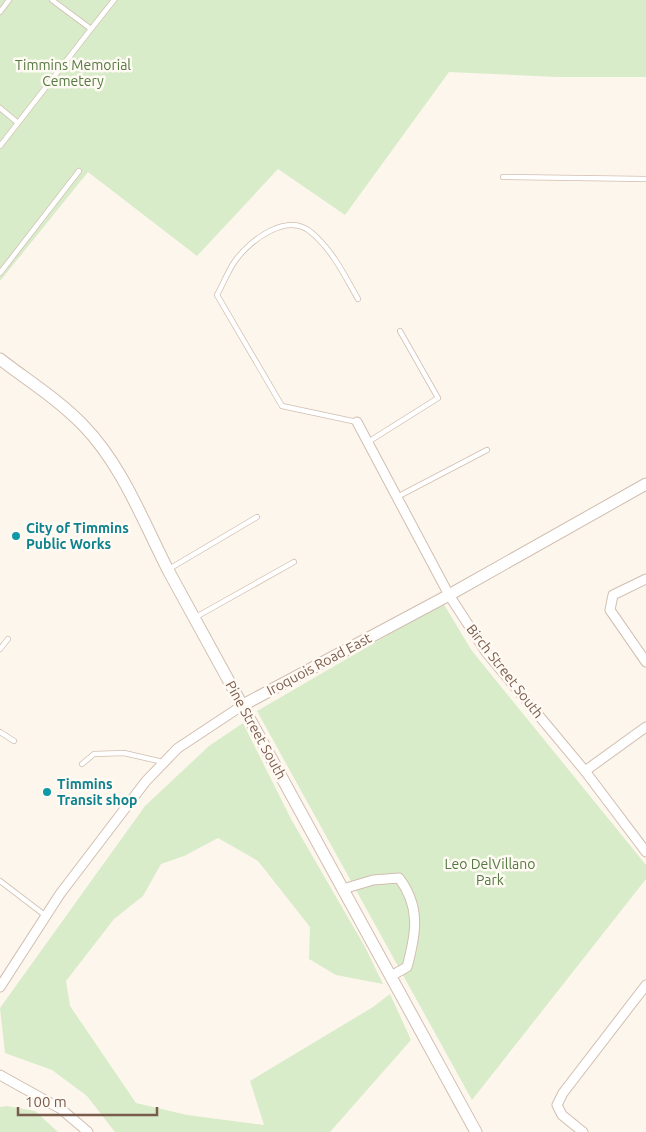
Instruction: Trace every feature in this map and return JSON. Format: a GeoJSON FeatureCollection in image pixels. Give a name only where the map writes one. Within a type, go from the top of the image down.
{"type":"FeatureCollection","features":[{"type":"Feature","properties":{"kind":"street","name":"Pine Street South"},"geometry":{"type":"LineString","coordinates":[[0,359],[61,406],[82,425],[97,441],[121,477],[168,570],[476,1132]]}},
{"type":"Feature","properties":{"kind":"street","name":"Birch Street South"},"geometry":{"type":"LineString","coordinates":[[357,422],[449,595],[486,652],[585,771],[646,852]]}},
{"type":"Feature","properties":{"kind":"street","name":"Iroquois Road East"},"geometry":{"type":"LineString","coordinates":[[0,987],[60,894],[146,781],[178,748],[243,705],[449,595],[646,484]]}},
{"type":"Feature","properties":{"kind":"street"},"geometry":{"type":"LineString","coordinates":[[646,578],[613,595],[610,610],[646,662]]}},
{"type":"Feature","properties":{"kind":"street"},"geometry":{"type":"LineString","coordinates":[[585,771],[646,727]]}},
{"type":"Feature","properties":{"kind":"street"},"geometry":{"type":"LineString","coordinates":[[343,889],[373,880],[399,878],[410,893],[415,916],[414,942],[407,966],[391,976]]}},
{"type":"Feature","properties":{"kind":"street"},"geometry":{"type":"LineString","coordinates":[[584,1132],[562,1115],[557,1105],[563,1093],[646,985]]}},
{"type":"Feature","properties":{"kind":"street"},"geometry":{"type":"LineString","coordinates":[[0,1075],[61,1109],[88,1132]]}},
{"type":"Feature","properties":{"kind":"lane"},"geometry":{"type":"LineString","coordinates":[[0,12],[9,0]]}},
{"type":"Feature","properties":{"kind":"lane"},"geometry":{"type":"LineString","coordinates":[[52,0],[91,29]]}},
{"type":"Feature","properties":{"kind":"lane"},"geometry":{"type":"LineString","coordinates":[[0,146],[114,0]]}},
{"type":"Feature","properties":{"kind":"lane"},"geometry":{"type":"LineString","coordinates":[[0,108],[18,123]]}},
{"type":"Feature","properties":{"kind":"lane"},"geometry":{"type":"LineString","coordinates":[[0,273],[79,171]]}},
{"type":"Feature","properties":{"kind":"lane"},"geometry":{"type":"LineString","coordinates":[[503,177],[646,180]]}},
{"type":"Feature","properties":{"kind":"lane"},"geometry":{"type":"LineString","coordinates":[[357,422],[282,406],[217,295],[236,260],[261,236],[268,230],[294,224],[311,232],[334,257],[358,299]]}},
{"type":"Feature","properties":{"kind":"lane"},"geometry":{"type":"LineString","coordinates":[[368,442],[438,398],[400,330]]}},
{"type":"Feature","properties":{"kind":"lane"},"geometry":{"type":"LineString","coordinates":[[397,497],[487,450]]}},
{"type":"Feature","properties":{"kind":"lane"},"geometry":{"type":"LineString","coordinates":[[168,570],[257,517]]}},
{"type":"Feature","properties":{"kind":"lane"},"geometry":{"type":"LineString","coordinates":[[195,618],[294,562]]}},
{"type":"Feature","properties":{"kind":"lane"},"geometry":{"type":"LineString","coordinates":[[0,650],[8,639]]}},
{"type":"Feature","properties":{"kind":"lane"},"geometry":{"type":"LineString","coordinates":[[0,732],[14,741]]}},
{"type":"Feature","properties":{"kind":"lane"},"geometry":{"type":"LineString","coordinates":[[82,764],[94,754],[124,753],[164,762]]}},
{"type":"Feature","properties":{"kind":"lane"},"geometry":{"type":"LineString","coordinates":[[0,881],[46,916]]}},
{"type":"Feature","properties":{"kind":"green space","name":"Timmins Memorial Cemetery"},"geometry":{"type":"Polygon","coordinates":[[[0,0],[646,0],[646,77],[558,77],[449,72],[345,215],[278,169],[197,256],[88,172],[0,281],[0,0]]]}},
{"type":"Feature","properties":{"kind":"green space","name":"Leo DelVillano Park"},"geometry":{"type":"Polygon","coordinates":[[[443,603],[472,651],[646,865],[646,879],[472,1100],[257,711],[443,603]]]}},
{"type":"Feature","properties":{"kind":"green space"},"geometry":{"type":"Polygon","coordinates":[[[243,723],[291,819],[365,947],[383,984],[336,975],[309,959],[310,927],[258,861],[218,838],[184,856],[161,864],[143,896],[114,919],[66,981],[70,1006],[136,1103],[187,1115],[264,1125],[250,1081],[373,1007],[390,994],[411,1040],[330,1132],[115,1132],[87,1096],[52,1070],[5,1053],[0,1008],[145,806],[209,746],[243,723]]]}},
{"type":"Feature","properties":{"kind":"green space"},"geometry":{"type":"Polygon","coordinates":[[[7,1106],[35,1111],[58,1132],[0,1132],[0,1107],[7,1106]]]}},
{"type":"Feature","properties":{"kind":"place","name":"City of Timmins Public Works"},"geometry":{"type":"Point","coordinates":[16,536]}},
{"type":"Feature","properties":{"kind":"place","name":"Timmins Transit shop"},"geometry":{"type":"Point","coordinates":[47,792]}}]}
